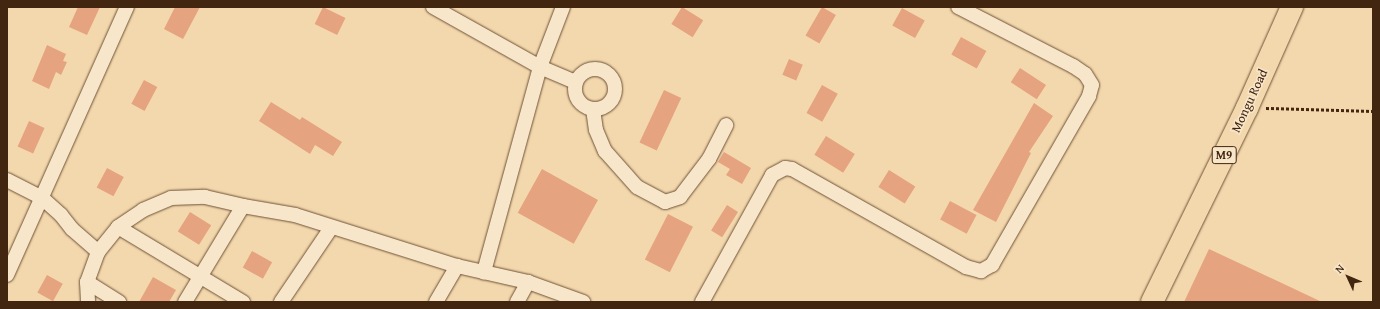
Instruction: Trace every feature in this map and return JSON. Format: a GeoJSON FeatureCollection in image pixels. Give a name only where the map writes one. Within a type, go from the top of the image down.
{"type":"FeatureCollection","features":[{"type":"Feature","properties":{"kind":"main road","name":"Mongu Road"},"geometry":{"type":"LineString","coordinates":[[1152,302],[1247,108],[1292,7]]}},
{"type":"Feature","properties":{"kind":"street"},"geometry":{"type":"LineString","coordinates":[[7,276],[127,7]]}},
{"type":"Feature","properties":{"kind":"street"},"geometry":{"type":"LineString","coordinates":[[433,7],[540,67],[576,82]]}},
{"type":"Feature","properties":{"kind":"street"},"geometry":{"type":"LineString","coordinates":[[484,272],[540,67],[563,7]]}},
{"type":"Feature","properties":{"kind":"street"},"geometry":{"type":"LineString","coordinates":[[702,302],[772,175],[785,168],[792,169],[966,267],[981,270],[992,265],[1089,96],[1092,85],[1085,74],[1073,66],[958,7]]}},
{"type":"Feature","properties":{"kind":"street"},"geometry":{"type":"LineString","coordinates":[[594,68],[610,74],[616,89],[609,104],[593,109],[585,106],[578,100],[575,92],[576,82],[580,75],[594,68]]}},
{"type":"Feature","properties":{"kind":"street"},"geometry":{"type":"LineString","coordinates":[[593,109],[596,130],[606,151],[637,187],[665,202],[680,197],[709,158],[726,125]]}},
{"type":"Feature","properties":{"kind":"street"},"geometry":{"type":"LineString","coordinates":[[7,180],[41,197],[61,215],[72,229],[98,252]]}},
{"type":"Feature","properties":{"kind":"street"},"geometry":{"type":"LineString","coordinates":[[88,302],[87,282],[98,252],[118,227],[144,210],[171,198],[205,197],[243,206],[295,215],[331,228],[457,266],[528,282],[582,302]]}},
{"type":"Feature","properties":{"kind":"street"},"geometry":{"type":"LineString","coordinates":[[185,302],[243,206]]}},
{"type":"Feature","properties":{"kind":"street"},"geometry":{"type":"LineString","coordinates":[[118,227],[243,302]]}},
{"type":"Feature","properties":{"kind":"street"},"geometry":{"type":"LineString","coordinates":[[281,302],[331,228]]}},
{"type":"Feature","properties":{"kind":"street"},"geometry":{"type":"LineString","coordinates":[[436,302],[457,266]]}},
{"type":"Feature","properties":{"kind":"street"},"geometry":{"type":"LineString","coordinates":[[87,282],[119,302]]}},
{"type":"Feature","properties":{"kind":"street"},"geometry":{"type":"LineString","coordinates":[[517,302],[528,282]]}},
{"type":"Feature","properties":{"kind":"path"},"geometry":{"type":"LineString","coordinates":[[1247,108],[1373,111]]}},
{"type":"Feature","properties":{"kind":"building"},"geometry":{"type":"Polygon","coordinates":[[[78,7],[100,7],[87,35],[69,27],[78,7]]]}},
{"type":"Feature","properties":{"kind":"building"},"geometry":{"type":"Polygon","coordinates":[[[175,7],[200,7],[183,39],[164,29],[175,7]]]}},
{"type":"Feature","properties":{"kind":"building"},"geometry":{"type":"Polygon","coordinates":[[[323,7],[345,18],[337,35],[315,24],[323,7]]]}},
{"type":"Feature","properties":{"kind":"building"},"geometry":{"type":"Polygon","coordinates":[[[682,7],[703,20],[693,37],[671,24],[682,7]]]}},
{"type":"Feature","properties":{"kind":"building"},"geometry":{"type":"Polygon","coordinates":[[[822,7],[836,15],[819,44],[806,36],[822,7]]]}},
{"type":"Feature","properties":{"kind":"building"},"geometry":{"type":"Polygon","coordinates":[[[902,8],[925,21],[915,38],[892,25],[902,8]]]}},
{"type":"Feature","properties":{"kind":"building"},"geometry":{"type":"Polygon","coordinates":[[[961,37],[986,51],[977,69],[951,54],[961,37]]]}},
{"type":"Feature","properties":{"kind":"building"},"geometry":{"type":"Polygon","coordinates":[[[47,45],[66,54],[63,61],[67,62],[61,75],[56,72],[49,89],[32,81],[47,45]]]}},
{"type":"Feature","properties":{"kind":"building"},"geometry":{"type":"Polygon","coordinates":[[[789,59],[803,65],[796,81],[782,75],[789,59]]]}},
{"type":"Feature","properties":{"kind":"building"},"geometry":{"type":"Polygon","coordinates":[[[1020,68],[1046,85],[1037,99],[1011,82],[1020,68]]]}},
{"type":"Feature","properties":{"kind":"building"},"geometry":{"type":"Polygon","coordinates":[[[144,80],[157,87],[145,111],[131,104],[144,80]]]}},
{"type":"Feature","properties":{"kind":"building"},"geometry":{"type":"Polygon","coordinates":[[[822,85],[838,94],[822,122],[806,113],[822,85]]]}},
{"type":"Feature","properties":{"kind":"building"},"geometry":{"type":"Polygon","coordinates":[[[664,90],[681,98],[657,151],[639,143],[664,90]]]}},
{"type":"Feature","properties":{"kind":"building"},"geometry":{"type":"Polygon","coordinates":[[[271,102],[300,120],[302,117],[342,142],[333,156],[315,145],[310,154],[259,121],[271,102]]]}},
{"type":"Feature","properties":{"kind":"building"},"geometry":{"type":"Polygon","coordinates":[[[1034,103],[1053,116],[1029,152],[1031,153],[996,222],[973,210],[1034,103]]]}},
{"type":"Feature","properties":{"kind":"building"},"geometry":{"type":"Polygon","coordinates":[[[29,121],[45,128],[33,153],[18,147],[29,121]]]}},
{"type":"Feature","properties":{"kind":"building"},"geometry":{"type":"Polygon","coordinates":[[[826,136],[855,154],[843,173],[814,155],[826,136]]]}},
{"type":"Feature","properties":{"kind":"building"},"geometry":{"type":"Polygon","coordinates":[[[724,152],[751,168],[742,184],[726,175],[730,169],[718,162],[724,152]]]}},
{"type":"Feature","properties":{"kind":"building"},"geometry":{"type":"Polygon","coordinates":[[[107,168],[124,177],[113,196],[97,187],[107,168]]]}},
{"type":"Feature","properties":{"kind":"building"},"geometry":{"type":"Polygon","coordinates":[[[542,169],[598,200],[574,244],[518,213],[542,169]]]}},
{"type":"Feature","properties":{"kind":"building"},"geometry":{"type":"Polygon","coordinates":[[[889,170],[915,186],[905,203],[878,187],[889,170]]]}},
{"type":"Feature","properties":{"kind":"building"},"geometry":{"type":"Polygon","coordinates":[[[950,201],[976,215],[967,234],[940,220],[950,201]]]}},
{"type":"Feature","properties":{"kind":"building"},"geometry":{"type":"Polygon","coordinates":[[[727,205],[738,212],[722,237],[711,230],[727,205]]]}},
{"type":"Feature","properties":{"kind":"building"},"geometry":{"type":"Polygon","coordinates":[[[190,212],[211,225],[199,245],[178,232],[190,212]]]}},
{"type":"Feature","properties":{"kind":"building"},"geometry":{"type":"Polygon","coordinates":[[[668,214],[693,227],[670,272],[645,259],[668,214]]]}},
{"type":"Feature","properties":{"kind":"building"},"geometry":{"type":"Polygon","coordinates":[[[1209,249],[1322,302],[1184,302],[1209,249]]]}},
{"type":"Feature","properties":{"kind":"building"},"geometry":{"type":"Polygon","coordinates":[[[252,251],[272,262],[263,279],[243,268],[252,251]]]}},
{"type":"Feature","properties":{"kind":"building"},"geometry":{"type":"Polygon","coordinates":[[[47,275],[63,284],[53,301],[37,292],[47,275]]]}},
{"type":"Feature","properties":{"kind":"building"},"geometry":{"type":"Polygon","coordinates":[[[153,277],[176,290],[169,302],[139,302],[153,277]]]}}]}
